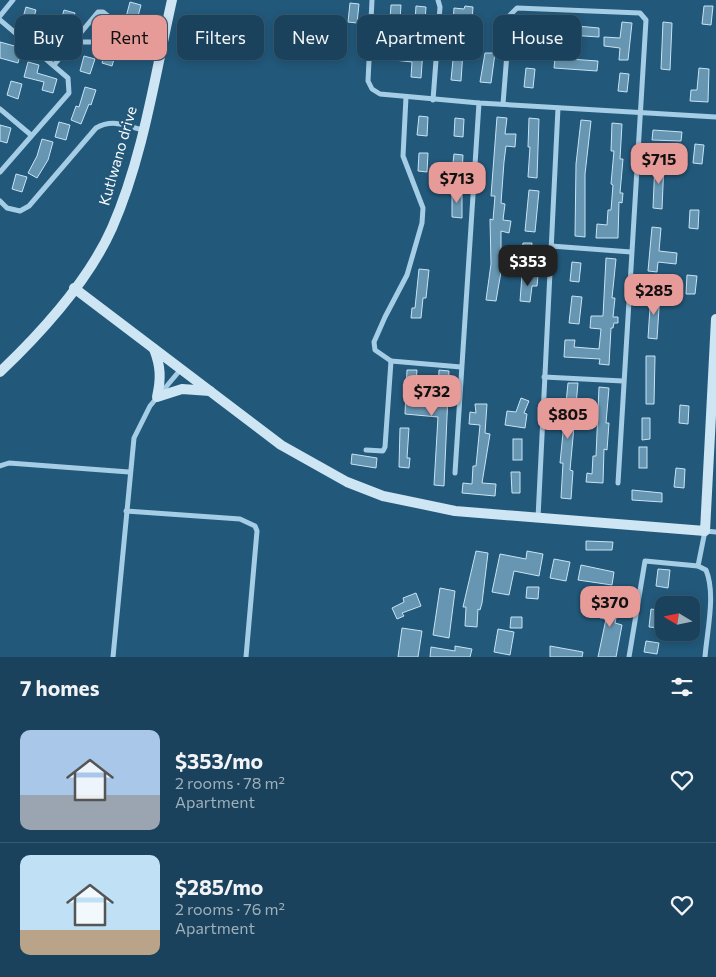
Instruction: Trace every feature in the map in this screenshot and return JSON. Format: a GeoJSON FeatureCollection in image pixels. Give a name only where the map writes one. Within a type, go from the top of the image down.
{"type":"FeatureCollection","features":[{"type":"Feature","properties":{"kind":"street"},"geometry":{"type":"LineString","coordinates":[[0,172],[69,93],[68,78],[0,18],[13,0]]}},
{"type":"Feature","properties":{"kind":"street","name":"Kutlwano drive"},"geometry":{"type":"LineString","coordinates":[[0,372],[38,336],[94,262],[111,229],[128,185],[172,0]]}},
{"type":"Feature","properties":{"kind":"street"},"geometry":{"type":"LineString","coordinates":[[372,0],[368,81],[372,89],[380,94],[433,100],[716,117]]}},
{"type":"Feature","properties":{"kind":"street"},"geometry":{"type":"LineString","coordinates":[[433,100],[440,6],[438,0]]}},
{"type":"Feature","properties":{"kind":"street"},"geometry":{"type":"LineString","coordinates":[[503,104],[510,15],[517,8],[640,14],[646,20],[618,482]]}},
{"type":"Feature","properties":{"kind":"street"},"geometry":{"type":"LineString","coordinates":[[98,12],[103,12],[113,20],[111,26],[96,42],[74,42],[98,12]]}},
{"type":"Feature","properties":{"kind":"street"},"geometry":{"type":"LineString","coordinates":[[54,66],[59,60]]}},
{"type":"Feature","properties":{"kind":"street"},"geometry":{"type":"LineString","coordinates":[[406,97],[403,156],[424,208],[422,223],[408,275],[385,317],[374,342],[375,350],[391,361],[461,367]]}},
{"type":"Feature","properties":{"kind":"street"},"geometry":{"type":"LineString","coordinates":[[455,473],[480,103]]}},
{"type":"Feature","properties":{"kind":"street"},"geometry":{"type":"LineString","coordinates":[[538,518],[558,108]]}},
{"type":"Feature","properties":{"kind":"street"},"geometry":{"type":"LineString","coordinates":[[0,109],[31,135]]}},
{"type":"Feature","properties":{"kind":"street"},"geometry":{"type":"LineString","coordinates":[[0,202],[7,208],[20,211],[30,206],[96,128],[105,123],[120,123],[142,130]]}},
{"type":"Feature","properties":{"kind":"street"},"geometry":{"type":"LineString","coordinates":[[551,246],[631,252]]}},
{"type":"Feature","properties":{"kind":"street"},"geometry":{"type":"LineString","coordinates":[[74,288],[281,444],[347,482],[383,496],[454,511],[711,531]]}},
{"type":"Feature","properties":{"kind":"street"},"geometry":{"type":"LineString","coordinates":[[698,566],[711,531],[716,319]]}},
{"type":"Feature","properties":{"kind":"street"},"geometry":{"type":"LineString","coordinates":[[154,348],[160,364],[161,378],[157,397]]}},
{"type":"Feature","properties":{"kind":"street"},"geometry":{"type":"LineString","coordinates":[[366,450],[379,452],[383,451],[385,447],[391,361]]}},
{"type":"Feature","properties":{"kind":"street"},"geometry":{"type":"LineString","coordinates":[[113,657],[129,472],[134,438],[150,406],[181,369]]}},
{"type":"Feature","properties":{"kind":"street"},"geometry":{"type":"LineString","coordinates":[[544,377],[624,381]]}},
{"type":"Feature","properties":{"kind":"street"},"geometry":{"type":"LineString","coordinates":[[157,397],[182,389],[210,391]]}},
{"type":"Feature","properties":{"kind":"street"},"geometry":{"type":"LineString","coordinates":[[0,466],[9,463],[129,472]]}},
{"type":"Feature","properties":{"kind":"street"},"geometry":{"type":"LineString","coordinates":[[126,510],[240,520],[254,526],[257,531],[246,657]]}},
{"type":"Feature","properties":{"kind":"street"},"geometry":{"type":"LineString","coordinates":[[629,657],[645,561],[698,566],[706,570],[710,580],[710,608],[705,657]]}},
{"type":"Feature","properties":{"kind":"building"},"geometry":{"type":"Polygon","coordinates":[[[130,2],[141,5],[138,15],[127,15],[130,2]]]}},
{"type":"Feature","properties":{"kind":"building"},"geometry":{"type":"Polygon","coordinates":[[[350,3],[359,4],[357,23],[348,22],[350,3]]]}},
{"type":"Feature","properties":{"kind":"building"},"geometry":{"type":"Polygon","coordinates":[[[391,5],[401,5],[400,15],[390,15],[391,5]]]}},
{"type":"Feature","properties":{"kind":"building"},"geometry":{"type":"Polygon","coordinates":[[[416,6],[426,7],[425,15],[415,15],[416,6]]]}},
{"type":"Feature","properties":{"kind":"building"},"geometry":{"type":"Polygon","coordinates":[[[465,6],[473,7],[472,15],[454,15],[454,8],[464,9],[465,6]]]}},
{"type":"Feature","properties":{"kind":"building"},"geometry":{"type":"Polygon","coordinates":[[[704,6],[713,6],[711,25],[702,24],[704,6]]]}},
{"type":"Feature","properties":{"kind":"building"},"geometry":{"type":"Polygon","coordinates":[[[26,7],[36,10],[35,15],[24,15],[26,7]]]}},
{"type":"Feature","properties":{"kind":"building"},"geometry":{"type":"Polygon","coordinates":[[[64,10],[75,13],[74,15],[63,15],[64,10]]]}},
{"type":"Feature","properties":{"kind":"building"},"geometry":{"type":"Polygon","coordinates":[[[622,22],[632,23],[628,60],[619,60],[620,48],[604,46],[604,37],[620,38],[622,22]]]}},
{"type":"Feature","properties":{"kind":"building"},"geometry":{"type":"Polygon","coordinates":[[[663,22],[672,23],[670,70],[661,69],[663,22]]]}},
{"type":"Feature","properties":{"kind":"building"},"geometry":{"type":"Polygon","coordinates":[[[581,26],[599,28],[599,37],[581,36],[581,26]]]}},
{"type":"Feature","properties":{"kind":"building"},"geometry":{"type":"Polygon","coordinates":[[[0,42],[15,46],[15,60],[19,60],[18,63],[0,58],[0,42]]]}},
{"type":"Feature","properties":{"kind":"building"},"geometry":{"type":"Polygon","coordinates":[[[485,53],[493,53],[494,60],[491,83],[480,82],[485,53]]]}},
{"type":"Feature","properties":{"kind":"building"},"geometry":{"type":"Polygon","coordinates":[[[84,56],[95,60],[90,74],[80,71],[84,56]]]}},
{"type":"Feature","properties":{"kind":"building"},"geometry":{"type":"Polygon","coordinates":[[[103,60],[114,60],[112,66],[102,63],[103,60]]]}},
{"type":"Feature","properties":{"kind":"building"},"geometry":{"type":"Polygon","coordinates":[[[394,60],[422,60],[421,78],[411,77],[412,62],[394,60]]]}},
{"type":"Feature","properties":{"kind":"building"},"geometry":{"type":"Polygon","coordinates":[[[453,60],[462,60],[461,81],[451,80],[453,60]]]}},
{"type":"Feature","properties":{"kind":"building"},"geometry":{"type":"Polygon","coordinates":[[[555,60],[598,61],[597,71],[554,68],[555,60]]]}},
{"type":"Feature","properties":{"kind":"building"},"geometry":{"type":"Polygon","coordinates":[[[28,62],[39,65],[37,73],[57,79],[53,93],[42,90],[44,82],[24,77],[28,62]]]}},
{"type":"Feature","properties":{"kind":"building"},"geometry":{"type":"Polygon","coordinates":[[[526,68],[535,69],[533,88],[524,87],[526,68]]]}},
{"type":"Feature","properties":{"kind":"building"},"geometry":{"type":"Polygon","coordinates":[[[699,68],[709,69],[708,102],[690,101],[691,90],[697,90],[699,68]]]}},
{"type":"Feature","properties":{"kind":"building"},"geometry":{"type":"Polygon","coordinates":[[[620,73],[629,74],[627,92],[618,91],[620,73]]]}},
{"type":"Feature","properties":{"kind":"building"},"geometry":{"type":"Polygon","coordinates":[[[11,81],[22,84],[18,99],[7,95],[11,81]]]}},
{"type":"Feature","properties":{"kind":"building"},"geometry":{"type":"Polygon","coordinates":[[[85,87],[96,90],[81,124],[71,120],[76,106],[79,107],[85,87]]]}},
{"type":"Feature","properties":{"kind":"building"},"geometry":{"type":"Polygon","coordinates":[[[419,116],[428,117],[427,136],[417,135],[419,116]]]}},
{"type":"Feature","properties":{"kind":"building"},"geometry":{"type":"Polygon","coordinates":[[[497,117],[507,118],[505,134],[516,134],[515,147],[506,146],[504,162],[501,203],[505,204],[503,220],[511,221],[509,233],[501,231],[501,272],[496,301],[486,300],[491,264],[490,219],[493,220],[495,196],[491,196],[497,117]]]}},
{"type":"Feature","properties":{"kind":"building"},"geometry":{"type":"Polygon","coordinates":[[[455,118],[464,119],[463,137],[454,136],[455,118]]]}},
{"type":"Feature","properties":{"kind":"building"},"geometry":{"type":"Polygon","coordinates":[[[529,118],[539,119],[537,178],[528,177],[529,118]]]}},
{"type":"Feature","properties":{"kind":"building"},"geometry":{"type":"Polygon","coordinates":[[[581,120],[591,121],[585,174],[585,237],[575,236],[576,164],[581,120]]]}},
{"type":"Feature","properties":{"kind":"building"},"geometry":{"type":"Polygon","coordinates":[[[59,122],[70,125],[66,140],[55,137],[59,122]]]}},
{"type":"Feature","properties":{"kind":"building"},"geometry":{"type":"Polygon","coordinates":[[[612,123],[622,124],[620,159],[623,159],[620,193],[623,193],[622,203],[619,202],[618,238],[596,238],[597,224],[607,225],[608,210],[611,210],[614,151],[611,151],[612,123]]]}},
{"type":"Feature","properties":{"kind":"building"},"geometry":{"type":"Polygon","coordinates":[[[0,125],[11,128],[7,143],[0,141],[0,125]]]}},
{"type":"Feature","properties":{"kind":"building"},"geometry":{"type":"Polygon","coordinates":[[[653,130],[682,132],[681,141],[652,140],[653,130]]]}},
{"type":"Feature","properties":{"kind":"building"},"geometry":{"type":"Polygon","coordinates":[[[42,139],[53,142],[48,160],[37,178],[28,173],[37,156],[42,139]]]}},
{"type":"Feature","properties":{"kind":"building"},"geometry":{"type":"Polygon","coordinates":[[[695,144],[704,145],[702,164],[693,163],[695,144]]]}},
{"type":"Feature","properties":{"kind":"building"},"geometry":{"type":"Polygon","coordinates":[[[419,153],[428,153],[427,172],[418,171],[419,153]]]}},
{"type":"Feature","properties":{"kind":"building"},"geometry":{"type":"Polygon","coordinates":[[[454,154],[463,155],[462,173],[452,172],[454,154]]]}},
{"type":"Feature","properties":{"kind":"building"},"geometry":{"type":"Polygon","coordinates":[[[655,162],[664,162],[662,209],[653,208],[655,162]]]}},
{"type":"Feature","properties":{"kind":"building"},"geometry":{"type":"Polygon","coordinates":[[[16,174],[27,177],[22,192],[12,189],[16,174]]]}},
{"type":"Feature","properties":{"kind":"building"},"geometry":{"type":"Polygon","coordinates":[[[452,189],[462,190],[462,218],[452,217],[452,189]]]}},
{"type":"Feature","properties":{"kind":"building"},"geometry":{"type":"Polygon","coordinates":[[[529,190],[539,191],[535,232],[525,231],[529,190]]]}},
{"type":"Feature","properties":{"kind":"building"},"geometry":{"type":"Polygon","coordinates":[[[690,210],[699,210],[698,229],[689,228],[690,210]]]}},
{"type":"Feature","properties":{"kind":"building"},"geometry":{"type":"Polygon","coordinates":[[[652,227],[661,228],[659,251],[677,253],[676,264],[658,262],[657,272],[648,271],[652,227]]]}},
{"type":"Feature","properties":{"kind":"building"},"geometry":{"type":"Polygon","coordinates":[[[523,243],[532,243],[530,262],[521,261],[523,243]]]}},
{"type":"Feature","properties":{"kind":"building"},"geometry":{"type":"Polygon","coordinates":[[[606,258],[616,259],[612,298],[615,298],[613,317],[618,317],[618,323],[614,323],[613,328],[611,328],[609,365],[599,364],[600,359],[564,357],[565,340],[575,340],[574,347],[599,349],[601,329],[590,328],[591,316],[603,316],[606,258]]]}},
{"type":"Feature","properties":{"kind":"building"},"geometry":{"type":"Polygon","coordinates":[[[572,262],[581,263],[579,282],[570,281],[572,262]]]}},
{"type":"Feature","properties":{"kind":"building"},"geometry":{"type":"Polygon","coordinates":[[[419,269],[429,270],[426,298],[423,298],[421,318],[411,318],[412,308],[415,308],[419,269]]]}},
{"type":"Feature","properties":{"kind":"building"},"geometry":{"type":"Polygon","coordinates":[[[522,275],[538,276],[537,286],[532,286],[530,302],[520,301],[522,275]]]}},
{"type":"Feature","properties":{"kind":"building"},"geometry":{"type":"Polygon","coordinates":[[[687,275],[697,276],[695,294],[686,294],[687,275]]]}},
{"type":"Feature","properties":{"kind":"building"},"geometry":{"type":"Polygon","coordinates":[[[651,292],[660,293],[657,339],[648,338],[651,292]]]}},
{"type":"Feature","properties":{"kind":"building"},"geometry":{"type":"Polygon","coordinates":[[[572,296],[582,297],[579,324],[569,323],[572,296]]]}},
{"type":"Feature","properties":{"kind":"building"},"geometry":{"type":"Polygon","coordinates":[[[646,356],[655,356],[654,404],[646,404],[646,356]]]}},
{"type":"Feature","properties":{"kind":"building"},"geometry":{"type":"Polygon","coordinates":[[[407,370],[417,370],[414,405],[437,408],[439,370],[449,371],[444,486],[434,485],[438,417],[405,414],[407,370]]]}},
{"type":"Feature","properties":{"kind":"building"},"geometry":{"type":"Polygon","coordinates":[[[568,383],[578,383],[570,470],[573,471],[571,499],[561,498],[563,463],[560,463],[568,383]]]}},
{"type":"Feature","properties":{"kind":"building"},"geometry":{"type":"Polygon","coordinates":[[[599,387],[609,388],[606,423],[609,423],[607,450],[604,449],[603,483],[586,482],[587,473],[592,474],[593,456],[596,456],[599,387]]]}},
{"type":"Feature","properties":{"kind":"building"},"geometry":{"type":"Polygon","coordinates":[[[521,398],[529,401],[524,413],[527,414],[525,428],[505,425],[507,411],[516,412],[521,398]]]}},
{"type":"Feature","properties":{"kind":"building"},"geometry":{"type":"Polygon","coordinates":[[[475,404],[487,404],[485,433],[490,434],[482,483],[496,484],[495,496],[462,493],[463,483],[472,484],[473,466],[476,466],[480,425],[469,424],[470,412],[476,413],[475,404]]]}},
{"type":"Feature","properties":{"kind":"building"},"geometry":{"type":"Polygon","coordinates":[[[680,405],[689,406],[688,424],[679,423],[680,405]]]}},
{"type":"Feature","properties":{"kind":"building"},"geometry":{"type":"Polygon","coordinates":[[[642,418],[650,418],[650,439],[642,440],[642,418]]]}},
{"type":"Feature","properties":{"kind":"building"},"geometry":{"type":"Polygon","coordinates":[[[400,428],[409,428],[407,458],[410,458],[409,468],[399,467],[400,428]]]}},
{"type":"Feature","properties":{"kind":"building"},"geometry":{"type":"Polygon","coordinates":[[[513,439],[522,439],[522,460],[513,460],[513,439]]]}},
{"type":"Feature","properties":{"kind":"building"},"geometry":{"type":"Polygon","coordinates":[[[639,447],[647,447],[647,468],[639,468],[639,447]]]}},
{"type":"Feature","properties":{"kind":"building"},"geometry":{"type":"Polygon","coordinates":[[[352,454],[377,458],[376,468],[351,464],[352,454]]]}},
{"type":"Feature","properties":{"kind":"building"},"geometry":{"type":"Polygon","coordinates":[[[676,468],[685,469],[684,488],[674,487],[676,468]]]}},
{"type":"Feature","properties":{"kind":"building"},"geometry":{"type":"Polygon","coordinates":[[[511,472],[520,472],[520,493],[512,493],[511,472]]]}},
{"type":"Feature","properties":{"kind":"building"},"geometry":{"type":"Polygon","coordinates":[[[632,490],[662,493],[662,502],[632,500],[632,490]]]}},
{"type":"Feature","properties":{"kind":"building"},"geometry":{"type":"Polygon","coordinates":[[[586,541],[613,542],[612,550],[586,550],[586,541]]]}},
{"type":"Feature","properties":{"kind":"building"},"geometry":{"type":"Polygon","coordinates":[[[476,551],[488,553],[482,603],[480,610],[478,609],[477,627],[465,626],[466,607],[463,607],[476,551]]]}},
{"type":"Feature","properties":{"kind":"building"},"geometry":{"type":"Polygon","coordinates":[[[527,551],[543,554],[539,576],[514,571],[509,595],[492,592],[500,554],[526,559],[527,551]]]}},
{"type":"Feature","properties":{"kind":"building"},"geometry":{"type":"Polygon","coordinates":[[[554,559],[570,562],[566,581],[550,578],[554,559]]]}},
{"type":"Feature","properties":{"kind":"building"},"geometry":{"type":"Polygon","coordinates":[[[581,565],[614,572],[612,585],[578,580],[581,565]]]}},
{"type":"Feature","properties":{"kind":"building"},"geometry":{"type":"Polygon","coordinates":[[[658,569],[670,570],[668,588],[656,586],[658,569]]]}},
{"type":"Feature","properties":{"kind":"building"},"geometry":{"type":"Polygon","coordinates":[[[527,587],[539,587],[538,599],[526,598],[527,587]]]}},
{"type":"Feature","properties":{"kind":"building"},"geometry":{"type":"Polygon","coordinates":[[[440,588],[455,591],[449,638],[433,635],[440,588]]]}},
{"type":"Feature","properties":{"kind":"building"},"geometry":{"type":"Polygon","coordinates":[[[416,593],[421,606],[402,613],[404,616],[397,619],[392,608],[404,602],[403,598],[416,593]]]}},
{"type":"Feature","properties":{"kind":"building"},"geometry":{"type":"Polygon","coordinates":[[[604,595],[620,599],[615,623],[622,625],[616,657],[598,657],[606,619],[600,618],[604,595]]]}},
{"type":"Feature","properties":{"kind":"building"},"geometry":{"type":"Polygon","coordinates":[[[651,609],[655,610],[655,628],[649,627],[651,609]]]}},
{"type":"Feature","properties":{"kind":"building"},"geometry":{"type":"Polygon","coordinates":[[[511,617],[522,617],[522,628],[510,628],[511,617]]]}},
{"type":"Feature","properties":{"kind":"building"},"geometry":{"type":"Polygon","coordinates":[[[402,628],[422,631],[418,657],[398,657],[402,628]]]}},
{"type":"Feature","properties":{"kind":"building"},"geometry":{"type":"Polygon","coordinates":[[[498,629],[514,632],[510,655],[494,652],[498,629]]]}},
{"type":"Feature","properties":{"kind":"building"},"geometry":{"type":"Polygon","coordinates":[[[646,641],[659,643],[657,654],[644,652],[646,641]]]}},
{"type":"Feature","properties":{"kind":"building"},"geometry":{"type":"Polygon","coordinates":[[[455,646],[472,649],[470,657],[430,657],[431,647],[455,651],[455,646]]]}},
{"type":"Feature","properties":{"kind":"building"},"geometry":{"type":"Polygon","coordinates":[[[550,646],[583,652],[582,657],[550,657],[550,646]]]}}]}
